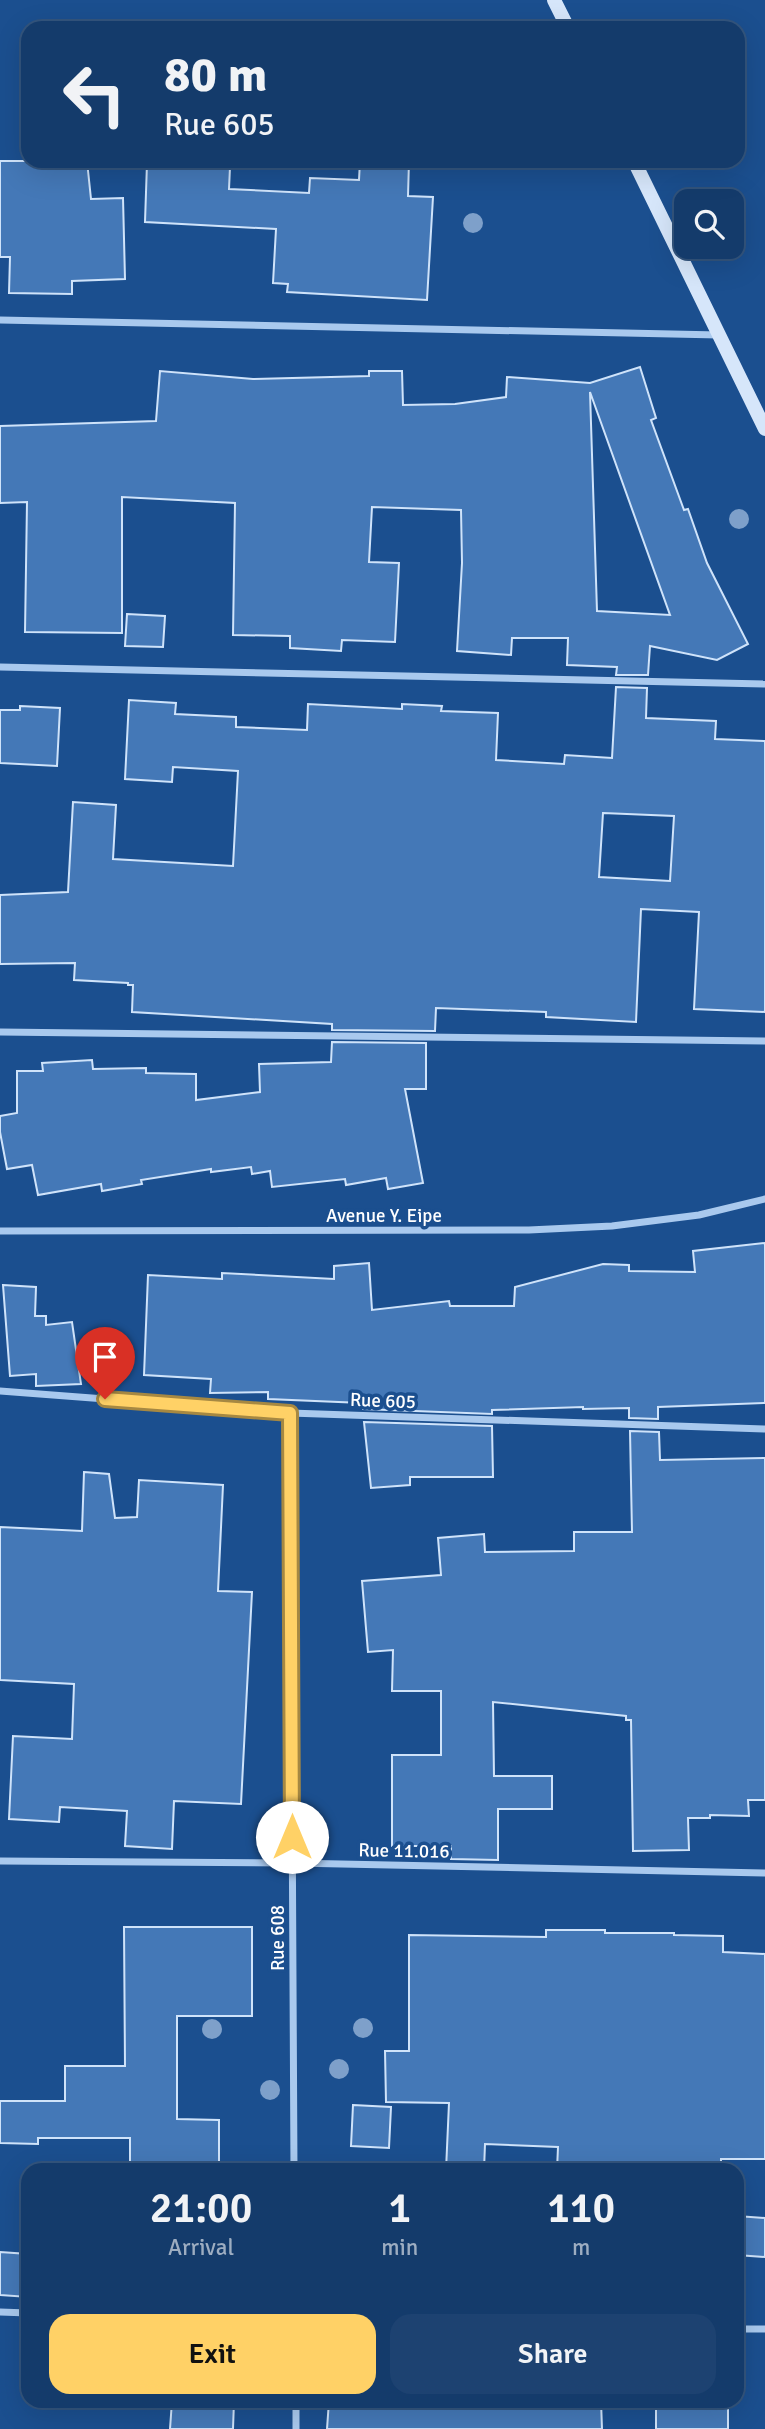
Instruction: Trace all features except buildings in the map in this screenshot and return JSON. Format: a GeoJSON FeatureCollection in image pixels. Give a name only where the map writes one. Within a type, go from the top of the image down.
{"type":"FeatureCollection","features":[{"type":"Feature","properties":{"kind":"main road"},"geometry":{"type":"LineString","coordinates":[[554,0],[564,21]]}},
{"type":"Feature","properties":{"kind":"main road"},"geometry":{"type":"LineString","coordinates":[[637,168],[765,429]]}},
{"type":"Feature","properties":{"kind":"street"},"geometry":{"type":"LineString","coordinates":[[0,320],[719,335]]}},
{"type":"Feature","properties":{"kind":"street"},"geometry":{"type":"LineString","coordinates":[[0,667],[765,684]]}},
{"type":"Feature","properties":{"kind":"street"},"geometry":{"type":"LineString","coordinates":[[0,1032],[765,1041]]}},
{"type":"Feature","properties":{"kind":"street","name":"Avenue Y. Eipe"},"geometry":{"type":"LineString","coordinates":[[0,1230],[529,1230],[612,1226],[699,1215],[765,1199]]}},
{"type":"Feature","properties":{"kind":"street","name":"Rue 605"},"geometry":{"type":"LineString","coordinates":[[0,1391],[290,1413],[765,1429]]}},
{"type":"Feature","properties":{"kind":"street","name":"Rue 608"},"geometry":{"type":"LineString","coordinates":[[290,1413],[294,2163]]}},
{"type":"Feature","properties":{"kind":"street","name":"Rue 11.016"},"geometry":{"type":"LineString","coordinates":[[0,1861],[293,1863],[765,1873]]}},
{"type":"Feature","properties":{"kind":"street"},"geometry":{"type":"LineString","coordinates":[[0,2312],[21,2313]]}},
{"type":"Feature","properties":{"kind":"street"},"geometry":{"type":"LineString","coordinates":[[744,2329],[765,2329]]}},
{"type":"Feature","properties":{"kind":"street"},"geometry":{"type":"LineString","coordinates":[[296,2408],[296,2429]]}},
{"type":"Feature","properties":{"kind":"route"},"geometry":{"type":"LineString","coordinates":[[105,1399],[290,1413],[292,1837]]}}]}
